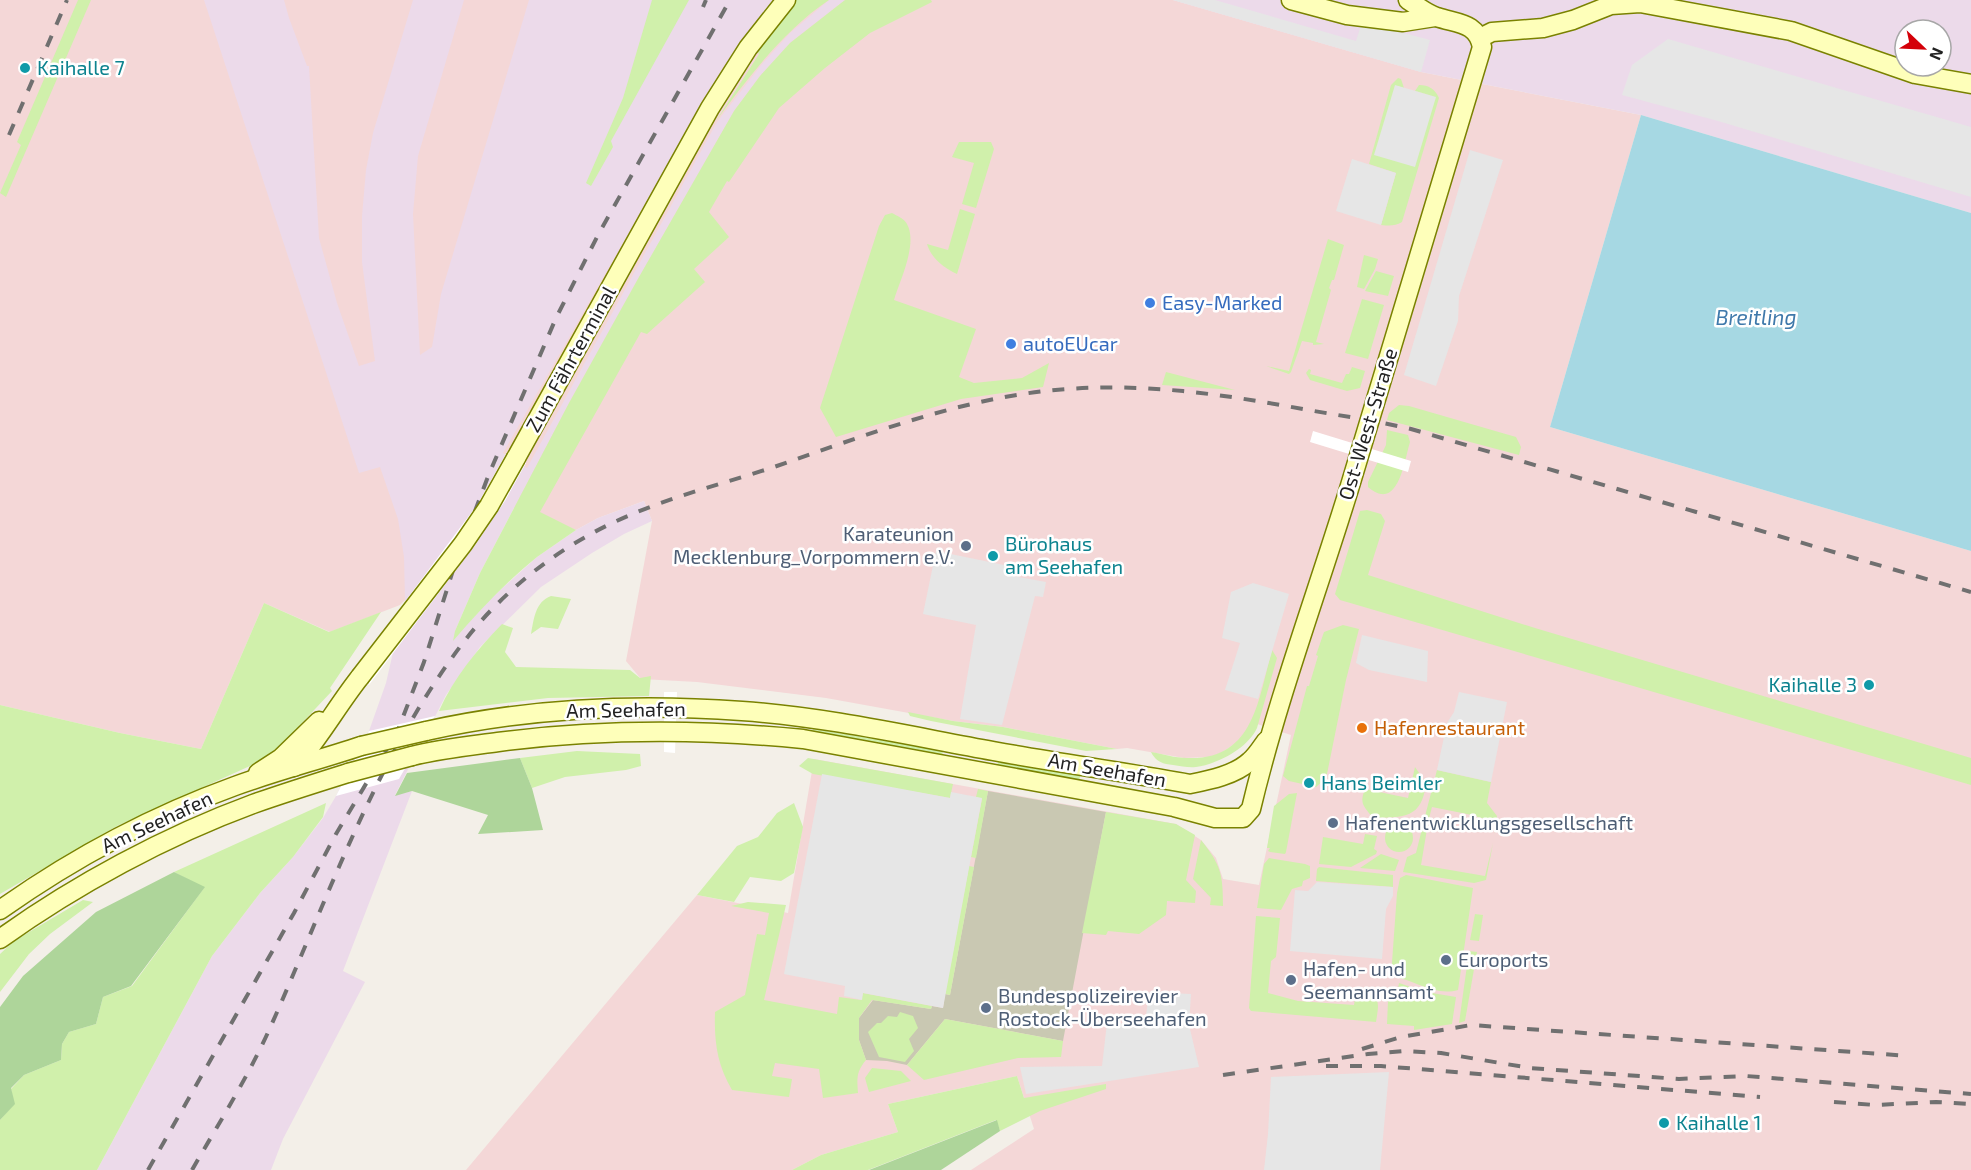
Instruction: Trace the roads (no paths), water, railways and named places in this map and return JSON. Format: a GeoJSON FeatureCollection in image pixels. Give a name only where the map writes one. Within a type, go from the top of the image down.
{"type":"FeatureCollection","features":[{"type":"Feature","properties":{"kind":"street","name":"Zum Fährterminal"},"geometry":{"type":"LineString","coordinates":[[252,804],[292,768],[322,732],[337,706],[463,544],[489,506],[716,99],[748,48],[786,0]]}},
{"type":"Feature","properties":{"kind":"street"},"geometry":{"type":"LineString","coordinates":[[1291,0],[1347,15],[1402,22],[1435,17]]}},
{"type":"Feature","properties":{"kind":"street"},"geometry":{"type":"LineString","coordinates":[[1408,0],[1435,17],[1462,23],[1472,28],[1480,38],[1492,32],[1543,28],[1573,20],[1611,5],[1640,3],[1791,31],[1915,74],[1971,84]]}},
{"type":"Feature","properties":{"kind":"street","name":"Ost-West-Straße"},"geometry":{"type":"LineString","coordinates":[[1251,809],[1269,736],[1348,491],[1472,82],[1482,47],[1480,38]]}},
{"type":"Feature","properties":{"kind":"street","name":"Zum Fährterminal"},"geometry":{"type":"LineString","coordinates":[[236,786],[273,764],[337,706]]}},
{"type":"Feature","properties":{"kind":"street","name":"Am Seehafen"},"geometry":{"type":"LineString","coordinates":[[0,910],[68,865],[130,831],[236,786],[361,746],[426,731],[534,713],[607,708],[670,708],[741,711],[806,718],[1190,784],[1214,779],[1250,762],[1269,736]]}},
{"type":"Feature","properties":{"kind":"street","name":"Am Seehafen"},"geometry":{"type":"LineString","coordinates":[[0,939],[66,894],[165,842],[252,804],[348,773],[412,756],[538,737],[603,732],[711,732],[803,739],[1173,807],[1215,818],[1243,818],[1251,809]]}},
{"type":"Feature","properties":{"kind":"water","name":"Breitling"},"geometry":{"type":"Polygon","coordinates":[[[1641,115],[1971,213],[1971,551],[1550,427],[1641,115]]]}},
{"type":"Feature","properties":{"kind":"railway"},"geometry":{"type":"LineString","coordinates":[[9,135],[67,0]]}},
{"type":"Feature","properties":{"kind":"railway"},"geometry":{"type":"LineString","coordinates":[[703,7],[706,0]]}},
{"type":"Feature","properties":{"kind":"railway"},"geometry":{"type":"LineString","coordinates":[[395,738],[424,662],[455,564],[489,474],[556,318],[598,235],[730,0]]}},
{"type":"Feature","properties":{"kind":"railway"},"geometry":{"type":"LineString","coordinates":[[192,1170],[233,1100],[270,1028],[357,827],[406,729],[466,639],[492,609],[538,568],[572,545],[611,524],[678,497],[880,430],[954,408],[1029,393],[1067,389],[1158,389],[1248,400],[1411,429],[1971,592]]}},
{"type":"Feature","properties":{"kind":"railway"},"geometry":{"type":"LineString","coordinates":[[148,1170],[294,913],[336,834],[388,747]]}},
{"type":"Feature","properties":{"kind":"railway"},"geometry":{"type":"LineString","coordinates":[[1362,1049],[1401,1037],[1471,1025],[1910,1056]]}},
{"type":"Feature","properties":{"kind":"railway"},"geometry":{"type":"LineString","coordinates":[[1223,1075],[1404,1051],[1441,1053],[1530,1068],[1679,1079],[1746,1076],[1971,1094]]}},
{"type":"Feature","properties":{"kind":"railway"},"geometry":{"type":"LineString","coordinates":[[1326,1066],[1381,1066],[1760,1097]]}},
{"type":"Feature","properties":{"kind":"railway"},"geometry":{"type":"LineString","coordinates":[[1834,1102],[1875,1105],[1936,1102],[1971,1104]]}},
{"type":"Feature","properties":{"kind":"place","name":"Kaihalle 7"},"geometry":{"type":"Point","coordinates":[25,68]}},
{"type":"Feature","properties":{"kind":"place","name":"Easy-Marked"},"geometry":{"type":"Point","coordinates":[1150,303]}},
{"type":"Feature","properties":{"kind":"place","name":"autoEUcar"},"geometry":{"type":"Point","coordinates":[1011,344]}},
{"type":"Feature","properties":{"kind":"place","name":"Karateunion Mecklenburg_Vorpommern e.V."},"geometry":{"type":"Point","coordinates":[966,546]}},
{"type":"Feature","properties":{"kind":"place","name":"Bürohaus am Seehafen"},"geometry":{"type":"Point","coordinates":[993,556]}},
{"type":"Feature","properties":{"kind":"place","name":"Kaihalle 3"},"geometry":{"type":"Point","coordinates":[1869,685]}},
{"type":"Feature","properties":{"kind":"place","name":"Hafenrestaurant"},"geometry":{"type":"Point","coordinates":[1362,728]}},
{"type":"Feature","properties":{"kind":"place","name":"Hans Beimler"},"geometry":{"type":"Point","coordinates":[1309,783]}},
{"type":"Feature","properties":{"kind":"place","name":"Hafenentwicklungsgesellschaft"},"geometry":{"type":"Point","coordinates":[1333,823]}},
{"type":"Feature","properties":{"kind":"place","name":"Euroports"},"geometry":{"type":"Point","coordinates":[1446,960]}},
{"type":"Feature","properties":{"kind":"place","name":"Hafen- und Seemannsamt"},"geometry":{"type":"Point","coordinates":[1291,980]}},
{"type":"Feature","properties":{"kind":"place","name":"Bundespolizeirevier Rostock-Überseehafen"},"geometry":{"type":"Point","coordinates":[986,1008]}},
{"type":"Feature","properties":{"kind":"place","name":"Kaihalle 1"},"geometry":{"type":"Point","coordinates":[1664,1123]}}]}
